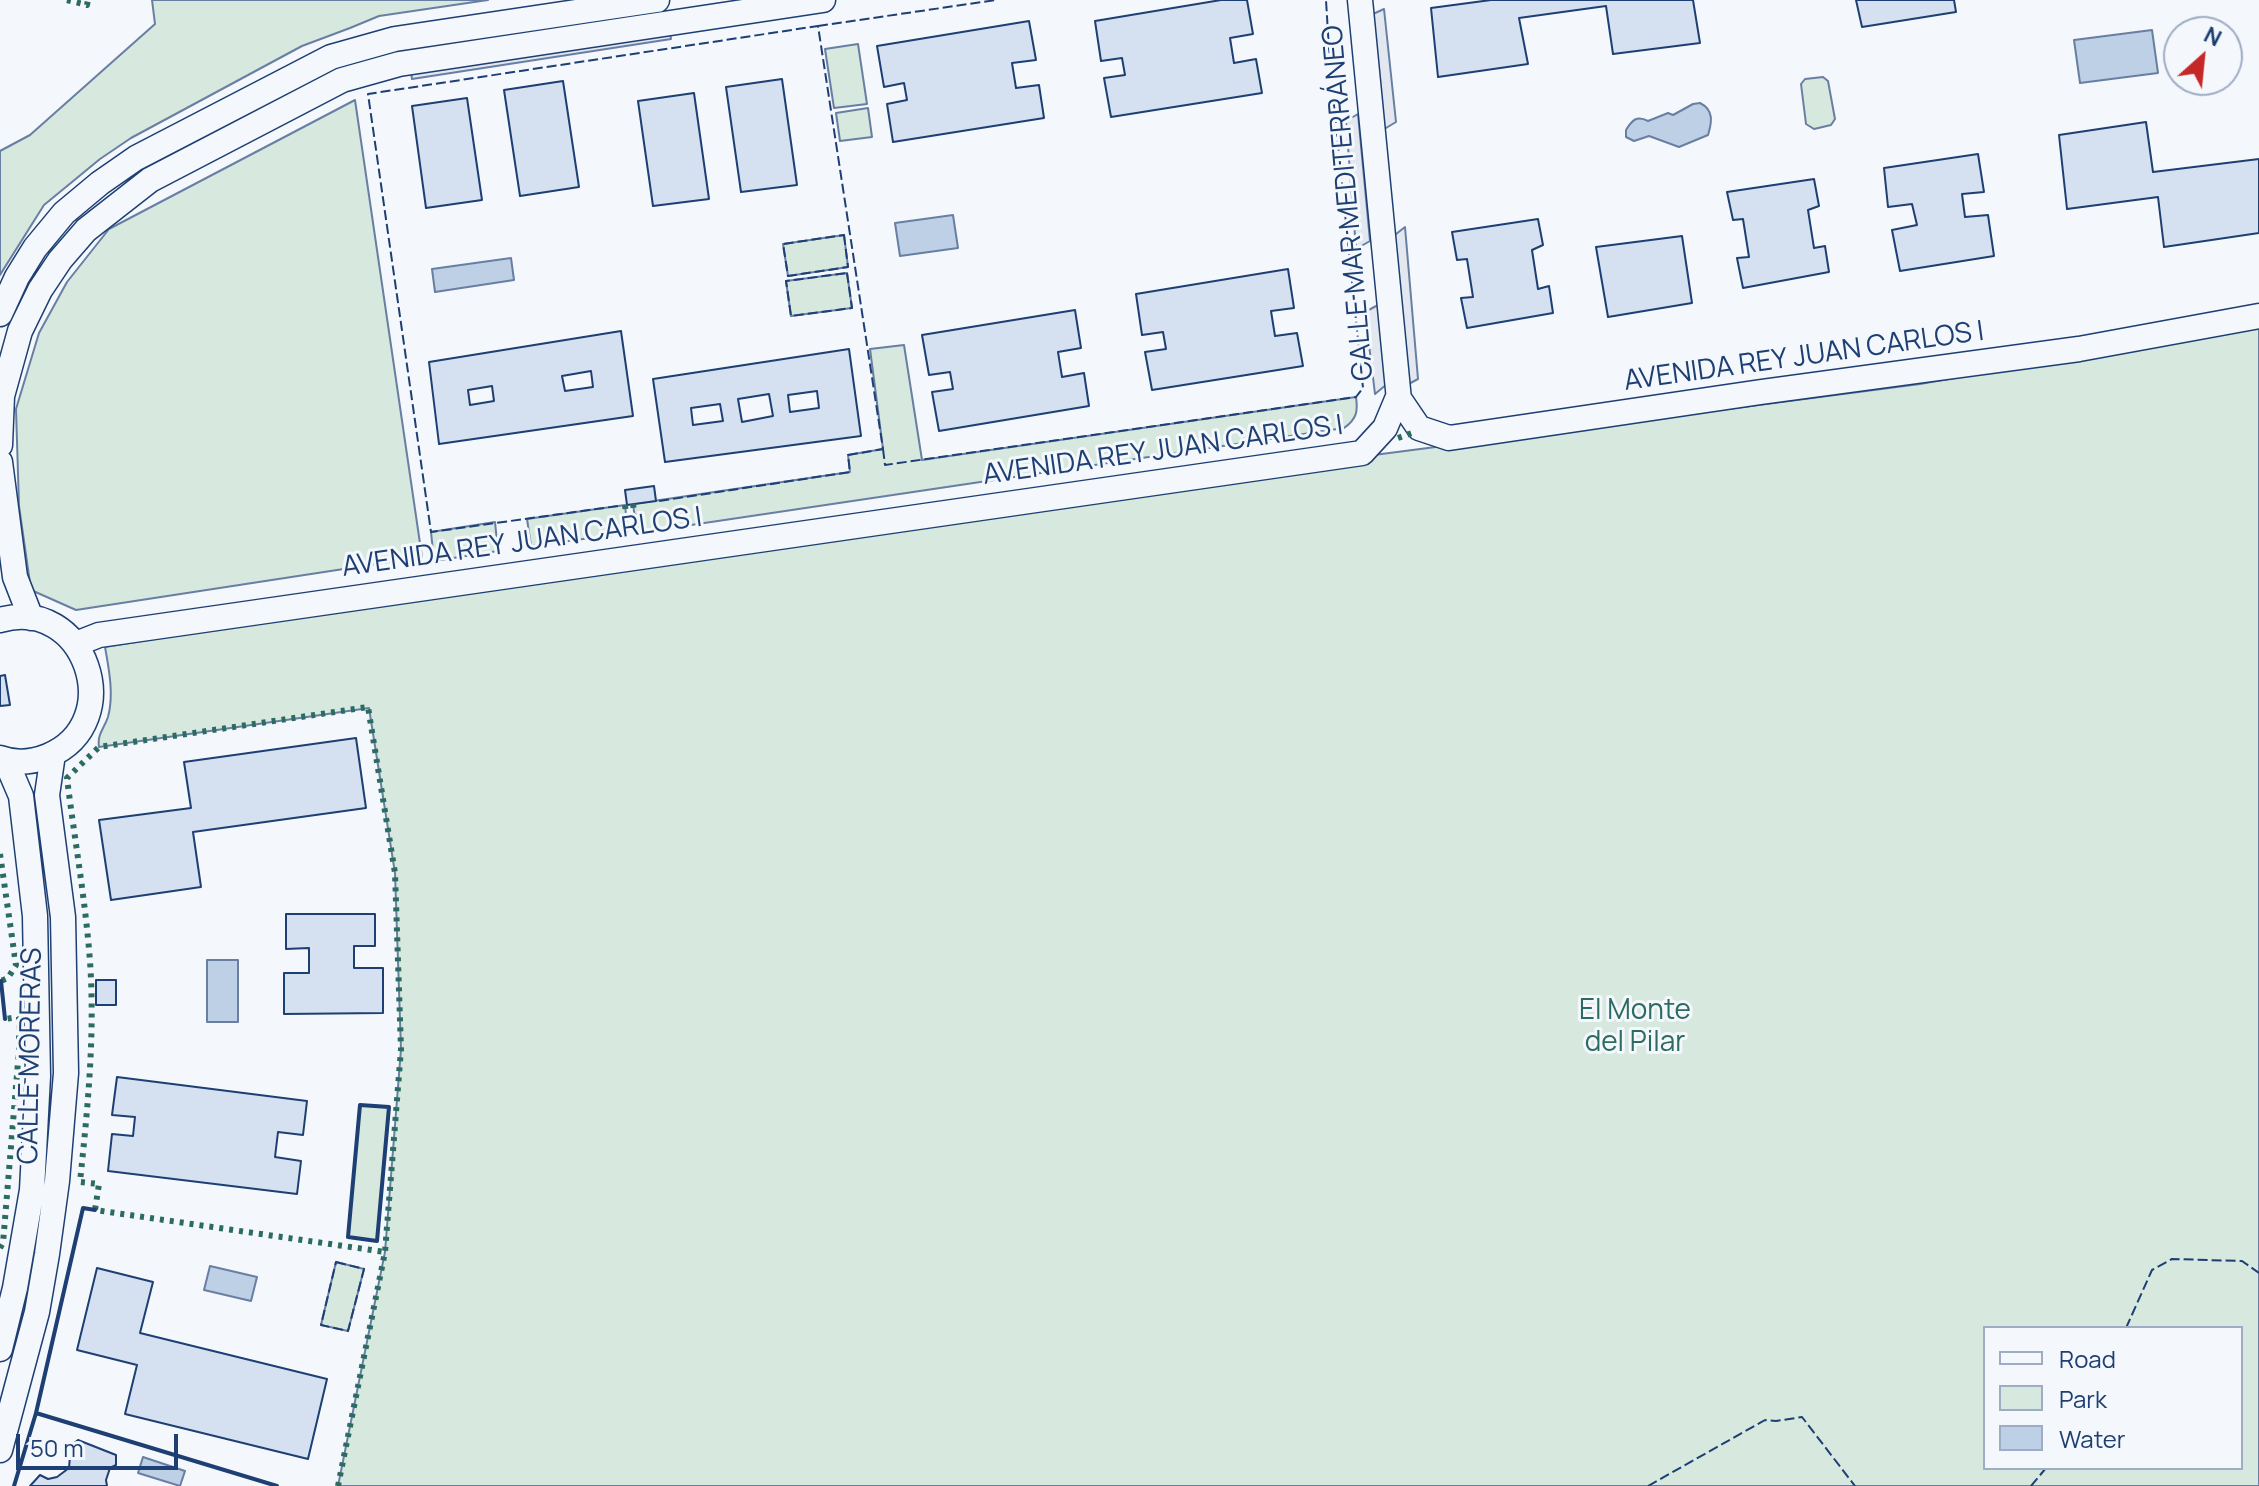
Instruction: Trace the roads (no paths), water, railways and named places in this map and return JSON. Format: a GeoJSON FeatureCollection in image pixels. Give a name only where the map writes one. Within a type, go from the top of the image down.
{"type":"FeatureCollection","features":[{"type":"Feature","properties":{"kind":"street"},"geometry":{"type":"LineString","coordinates":[[0,314],[35,248],[64,213],[100,183],[136,158],[331,57],[395,39],[657,0]]}},
{"type":"Feature","properties":{"kind":"street"},"geometry":{"type":"LineString","coordinates":[[0,445],[2,396],[20,331],[40,290],[86,230],[150,180],[342,80],[399,64],[823,0]]}},
{"type":"Feature","properties":{"kind":"street","name":"CALLE MAR MEDITERRÁNEO"},"geometry":{"type":"LineString","coordinates":[[1360,0],[1398,398]]}},
{"type":"Feature","properties":{"kind":"street","name":"AVENIDA REY JUAN CARLOS I"},"geometry":{"type":"LineString","coordinates":[[1398,398],[1419,428],[1449,438],[2079,349],[2259,316]]}},
{"type":"Feature","properties":{"kind":"street","name":"AVENIDA REY JUAN CARLOS I"},"geometry":{"type":"LineString","coordinates":[[76,644],[99,635],[1362,453],[1385,428],[1398,398]]}},
{"type":"Feature","properties":{"kind":"street"},"geometry":{"type":"LineString","coordinates":[[0,462],[15,577],[31,618]]}},
{"type":"Feature","properties":{"kind":"street"},"geometry":{"type":"LineString","coordinates":[[0,620],[31,618],[63,631],[76,644],[86,662],[91,683],[90,704],[70,741],[53,754],[38,760],[3,760]]}},
{"type":"Feature","properties":{"kind":"street","name":"CALLE MORERAS"},"geometry":{"type":"LineString","coordinates":[[0,1450],[37,1312],[57,1181],[66,1073],[63,917],[47,795],[53,754]]}},
{"type":"Feature","properties":{"kind":"street","name":"CALLE MORERAS"},"geometry":{"type":"LineString","coordinates":[[0,1349],[8,1286],[32,1190],[38,1060],[35,916],[21,796],[3,760]]}},
{"type":"Feature","properties":{"kind":"water"},"geometry":{"type":"Polygon","coordinates":[[[2152,30],[2158,73],[2080,83],[2074,40],[2152,30]]]}},
{"type":"Feature","properties":{"kind":"water"},"geometry":{"type":"Polygon","coordinates":[[[1700,103],[1708,109],[1711,117],[1708,135],[1679,147],[1649,136],[1634,141],[1626,137],[1626,130],[1635,120],[1641,118],[1648,121],[1668,113],[1673,115],[1700,103]]]}},
{"type":"Feature","properties":{"kind":"water"},"geometry":{"type":"Polygon","coordinates":[[[953,215],[958,248],[900,256],[895,223],[953,215]]]}},
{"type":"Feature","properties":{"kind":"water"},"geometry":{"type":"Polygon","coordinates":[[[511,258],[514,280],[435,292],[432,269],[511,258]]]}},
{"type":"Feature","properties":{"kind":"water"},"geometry":{"type":"Polygon","coordinates":[[[207,960],[238,960],[238,1022],[207,1022],[207,960]]]}},
{"type":"Feature","properties":{"kind":"water"},"geometry":{"type":"Polygon","coordinates":[[[210,1266],[257,1277],[251,1301],[204,1290],[210,1266]]]}},
{"type":"Feature","properties":{"kind":"water"},"geometry":{"type":"Polygon","coordinates":[[[143,1457],[185,1471],[180,1486],[138,1473],[143,1457]]]}},
{"type":"Feature","properties":{"kind":"park label","name":"El Monte del Pilar"},"geometry":{"type":"Point","coordinates":[1635,1027]}}]}
